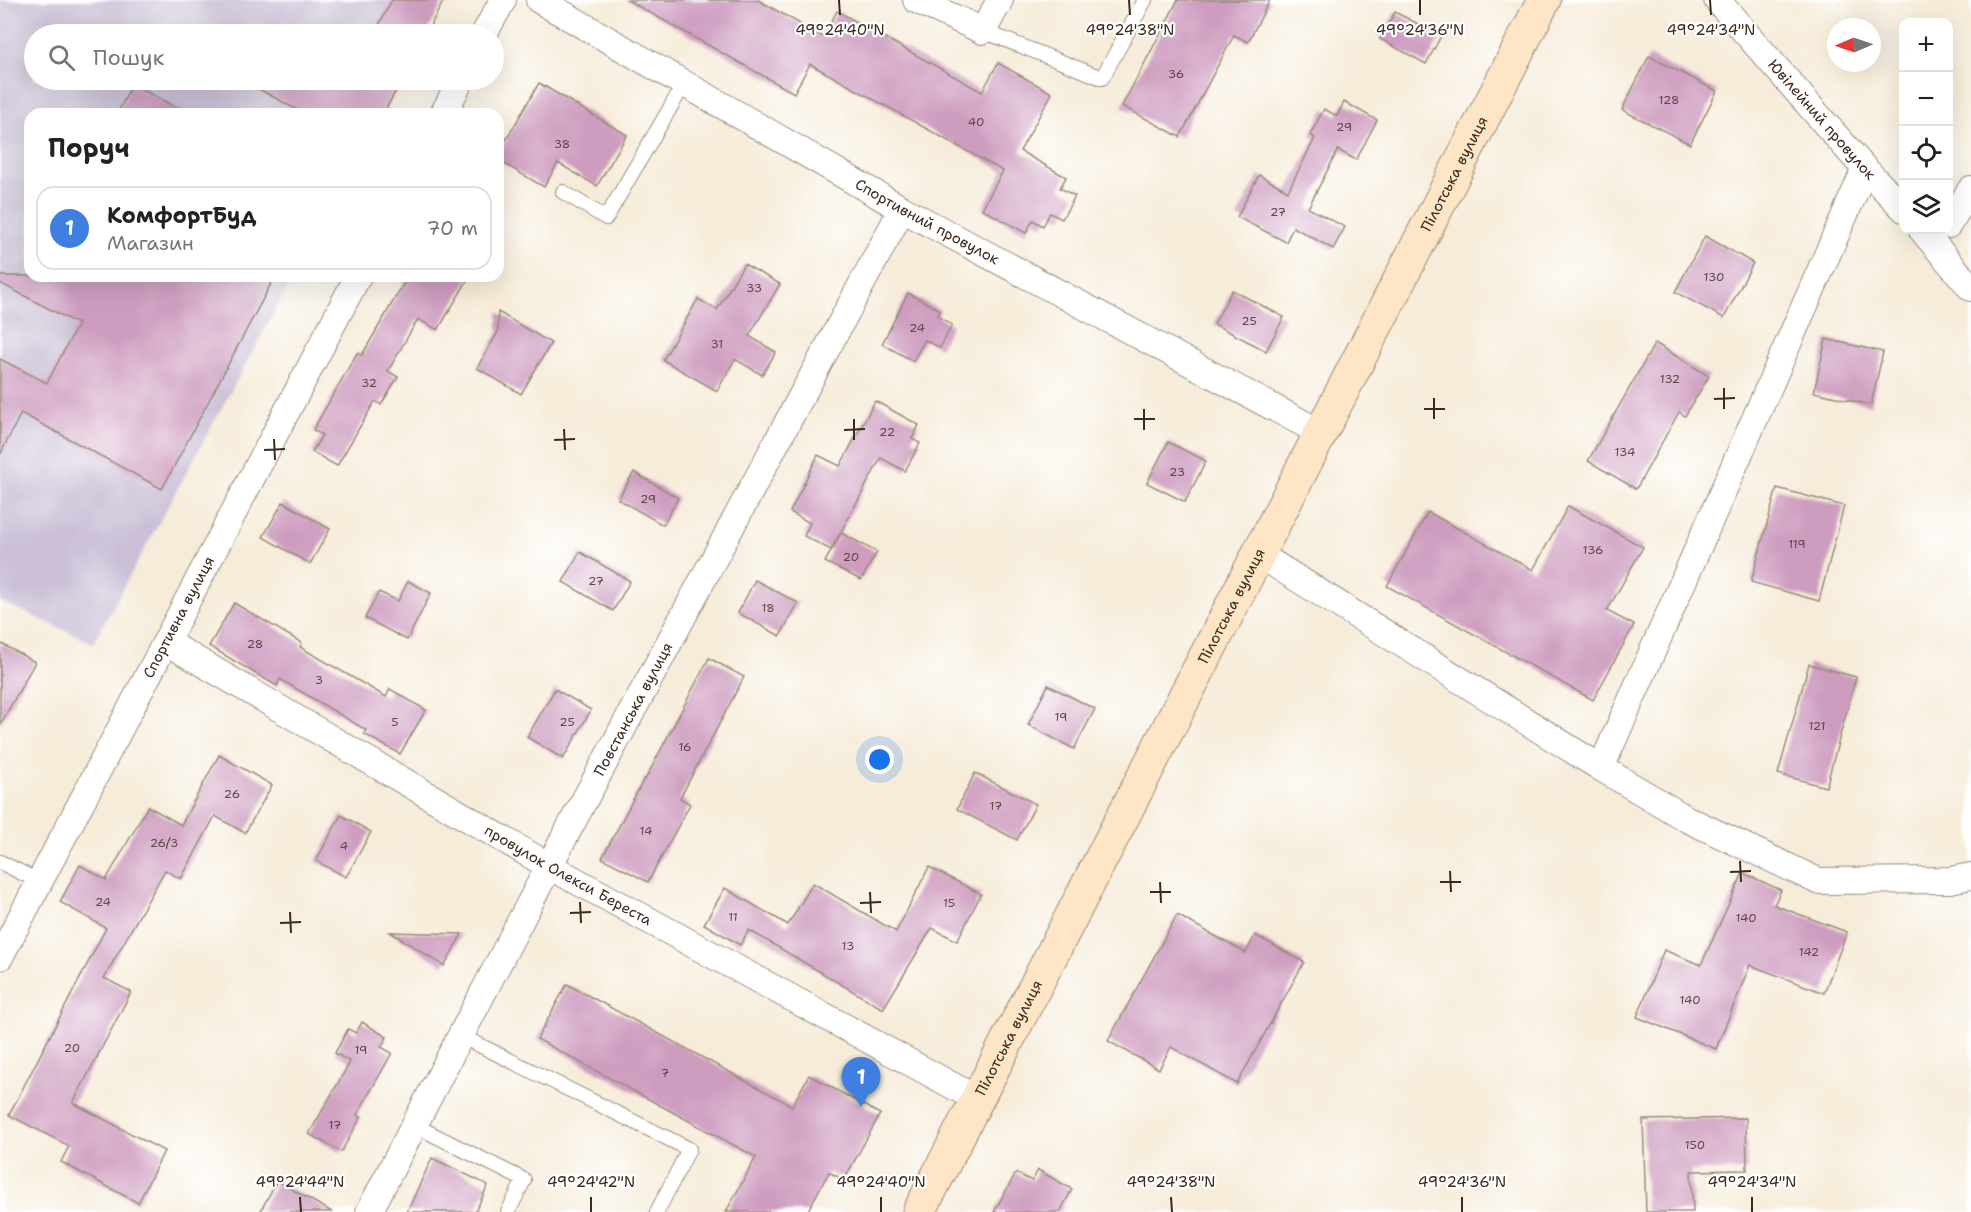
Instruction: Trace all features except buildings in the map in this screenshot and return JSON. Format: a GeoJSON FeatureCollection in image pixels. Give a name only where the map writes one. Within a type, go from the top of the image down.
{"type":"FeatureCollection","features":[{"type":"Feature","properties":{"kind":"main road","name":"Пілотська вулиця"},"geometry":{"type":"LineString","coordinates":[[919,1212],[1544,0]]}},
{"type":"Feature","properties":{"kind":"street"},"geometry":{"type":"LineString","coordinates":[[489,24],[502,0]]}},
{"type":"Feature","properties":{"kind":"street","name":"Спортивний провулок"},"geometry":{"type":"LineString","coordinates":[[539,0],[902,209],[1321,433]]}},
{"type":"Feature","properties":{"kind":"street"},"geometry":{"type":"LineString","coordinates":[[916,0],[983,31],[1000,0]]}},
{"type":"Feature","properties":{"kind":"street","name":"Ювілейний провулок"},"geometry":{"type":"LineString","coordinates":[[1717,0],[1865,169],[1899,204]]}},
{"type":"Feature","properties":{"kind":"street"},"geometry":{"type":"LineString","coordinates":[[446,108],[456,90]]}},
{"type":"Feature","properties":{"kind":"street"},"geometry":{"type":"LineString","coordinates":[[1601,768],[1865,169]]}},
{"type":"Feature","properties":{"kind":"street"},"geometry":{"type":"LineString","coordinates":[[1953,212],[1971,189]]}},
{"type":"Feature","properties":{"kind":"street","name":"Повстанська вулиця"},"geometry":{"type":"LineString","coordinates":[[369,1212],[549,866],[902,209]]}},
{"type":"Feature","properties":{"kind":"street"},"geometry":{"type":"LineString","coordinates":[[1939,234],[1971,288]]}},
{"type":"Feature","properties":{"kind":"street","name":"Спортивна вулиця"},"geometry":{"type":"LineString","coordinates":[[0,957],[355,282]]}},
{"type":"Feature","properties":{"kind":"street"},"geometry":{"type":"LineString","coordinates":[[1258,554],[1601,768],[1687,819],[1818,881],[1950,880],[1971,876]]}},
{"type":"Feature","properties":{"kind":"street","name":"провулок Олекси Береста"},"geometry":{"type":"LineString","coordinates":[[165,642],[549,866],[977,1099]]}},
{"type":"Feature","properties":{"kind":"lane"},"geometry":{"type":"LineString","coordinates":[[983,31],[1102,78],[1145,0]]}},
{"type":"Feature","properties":{"kind":"lane"},"geometry":{"type":"LineString","coordinates":[[563,192],[606,218],[684,84]]}},
{"type":"Feature","properties":{"kind":"lane"},"geometry":{"type":"LineString","coordinates":[[0,862],[40,882]]}},
{"type":"Feature","properties":{"kind":"lane"},"geometry":{"type":"LineString","coordinates":[[461,1036],[689,1149],[657,1212]]}},
{"type":"Feature","properties":{"kind":"lane"},"geometry":{"type":"LineString","coordinates":[[414,1125],[524,1180],[508,1212]]}},
{"type":"Feature","properties":{"kind":"shaded area"},"geometry":{"type":"Polygon","coordinates":[[[0,0],[444,0],[431,24],[24,24],[24,90],[395,90],[385,108],[24,108],[24,282],[291,282],[93,643],[0,601],[0,0]]]}},
{"type":"Feature","properties":{"kind":"place","name":"КомфортБуд"},"geometry":{"type":"Point","coordinates":[861,1107]}}]}
